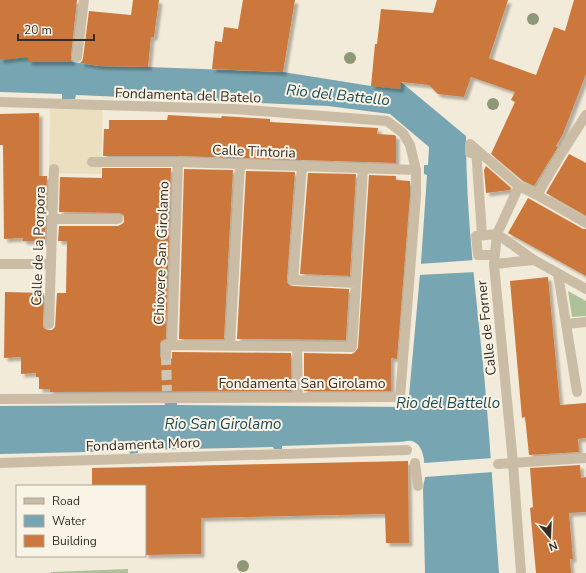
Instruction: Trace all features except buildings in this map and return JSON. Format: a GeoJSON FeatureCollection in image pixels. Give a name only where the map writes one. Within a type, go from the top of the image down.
{"type":"FeatureCollection","features":[{"type":"Feature","properties":{"kind":"street"},"geometry":{"type":"LineString","coordinates":[[77,57],[84,0]]}},
{"type":"Feature","properties":{"kind":"street","name":"Fondamenta del Batelo"},"geometry":{"type":"LineString","coordinates":[[0,102],[234,109],[387,121],[403,133],[410,146],[416,170]]}},
{"type":"Feature","properties":{"kind":"street"},"geometry":{"type":"LineString","coordinates":[[537,195],[586,115]]}},
{"type":"Feature","properties":{"kind":"street"},"geometry":{"type":"LineString","coordinates":[[482,235],[476,151],[519,186],[586,223]]}},
{"type":"Feature","properties":{"kind":"street","name":"Calle Tintoria"},"geometry":{"type":"LineString","coordinates":[[92,162],[178,162],[416,170]]}},
{"type":"Feature","properties":{"kind":"street","name":"Chiovere San Girolamo"},"geometry":{"type":"LineString","coordinates":[[172,345],[178,162]]}},
{"type":"Feature","properties":{"kind":"street"},"geometry":{"type":"LineString","coordinates":[[230,345],[240,164]]}},
{"type":"Feature","properties":{"kind":"street"},"geometry":{"type":"LineString","coordinates":[[302,166],[293,280],[356,283]]}},
{"type":"Feature","properties":{"kind":"street","name":"Chiovere San Girolamo"},"geometry":{"type":"LineString","coordinates":[[166,355],[166,345],[352,347],[363,168]]}},
{"type":"Feature","properties":{"kind":"street","name":"Calle de la Porpora"},"geometry":{"type":"LineString","coordinates":[[49,324],[54,169]]}},
{"type":"Feature","properties":{"kind":"street"},"geometry":{"type":"LineString","coordinates":[[477,171],[499,169]]}},
{"type":"Feature","properties":{"kind":"street","name":"Fondamenta San Girolamo"},"geometry":{"type":"LineString","coordinates":[[0,399],[167,395],[400,397],[416,196],[416,170]]}},
{"type":"Feature","properties":{"kind":"street","name":"Calle de Forner"},"geometry":{"type":"LineString","coordinates":[[519,186],[497,234],[494,259],[513,463],[521,573]]}},
{"type":"Feature","properties":{"kind":"street"},"geometry":{"type":"LineString","coordinates":[[52,218],[118,219]]}},
{"type":"Feature","properties":{"kind":"street"},"geometry":{"type":"LineString","coordinates":[[534,260],[494,259],[478,255],[476,236],[497,234],[534,260],[586,289]]}},
{"type":"Feature","properties":{"kind":"street"},"geometry":{"type":"LineString","coordinates":[[0,264],[51,264]]}},
{"type":"Feature","properties":{"kind":"street"},"geometry":{"type":"LineString","coordinates":[[558,274],[577,392]]}},
{"type":"Feature","properties":{"kind":"street"},"geometry":{"type":"LineString","coordinates":[[566,324],[586,322]]}},
{"type":"Feature","properties":{"kind":"street"},"geometry":{"type":"LineString","coordinates":[[297,346],[298,397]]}},
{"type":"Feature","properties":{"kind":"street","name":"Fondamenta Moro"},"geometry":{"type":"LineString","coordinates":[[0,463],[407,450]]}},
{"type":"Feature","properties":{"kind":"street"},"geometry":{"type":"LineString","coordinates":[[498,464],[586,458]]}},
{"type":"Feature","properties":{"kind":"street"},"geometry":{"type":"LineString","coordinates":[[415,463],[418,486]]}},
{"type":"Feature","properties":{"kind":"green space"},"geometry":{"type":"Polygon","coordinates":[[[568,291],[586,301],[586,316],[572,317],[568,291]]]}},
{"type":"Feature","properties":{"kind":"green space"},"geometry":{"type":"Polygon","coordinates":[[[128,569],[128,573],[51,573],[51,572],[128,569]]]}},
{"type":"Feature","properties":{"kind":"shaded area"},"geometry":{"type":"Polygon","coordinates":[[[50,104],[103,106],[101,174],[49,173],[50,104]]]}},
{"type":"Feature","properties":{"kind":"water","name":"Rio del Battello"},"geometry":{"type":"Polygon","coordinates":[[[28,53],[29,62],[74,62],[99,66],[283,72],[371,86],[401,82],[466,136],[466,166],[470,226],[484,374],[499,573],[425,573],[423,489],[425,469],[421,449],[412,441],[282,446],[282,449],[274,449],[273,447],[138,450],[138,453],[130,454],[129,451],[0,454],[0,406],[165,405],[164,402],[177,402],[177,405],[408,407],[421,263],[427,175],[424,174],[424,165],[428,165],[429,147],[390,114],[328,106],[76,95],[75,99],[62,99],[62,94],[0,92],[0,60],[28,53]]]}},
{"type":"Feature","properties":{"kind":"pier"},"geometry":{"type":"Polygon","coordinates":[[[475,260],[476,272],[418,275],[419,264],[475,260]]]}},
{"type":"Feature","properties":{"kind":"pier"},"geometry":{"type":"Polygon","coordinates":[[[423,456],[424,463],[493,458],[493,472],[425,477],[424,483],[422,482],[421,457],[423,456]]]}},
{"type":"Feature","properties":{"kind":"tunnel"},"geometry":{"type":"LineString","coordinates":[[166,355],[167,391]]}},
{"type":"Feature","properties":{"kind":"water label","name":"Rio San Girolamo"},"geometry":{"type":"Point","coordinates":[223,424]}}]}
